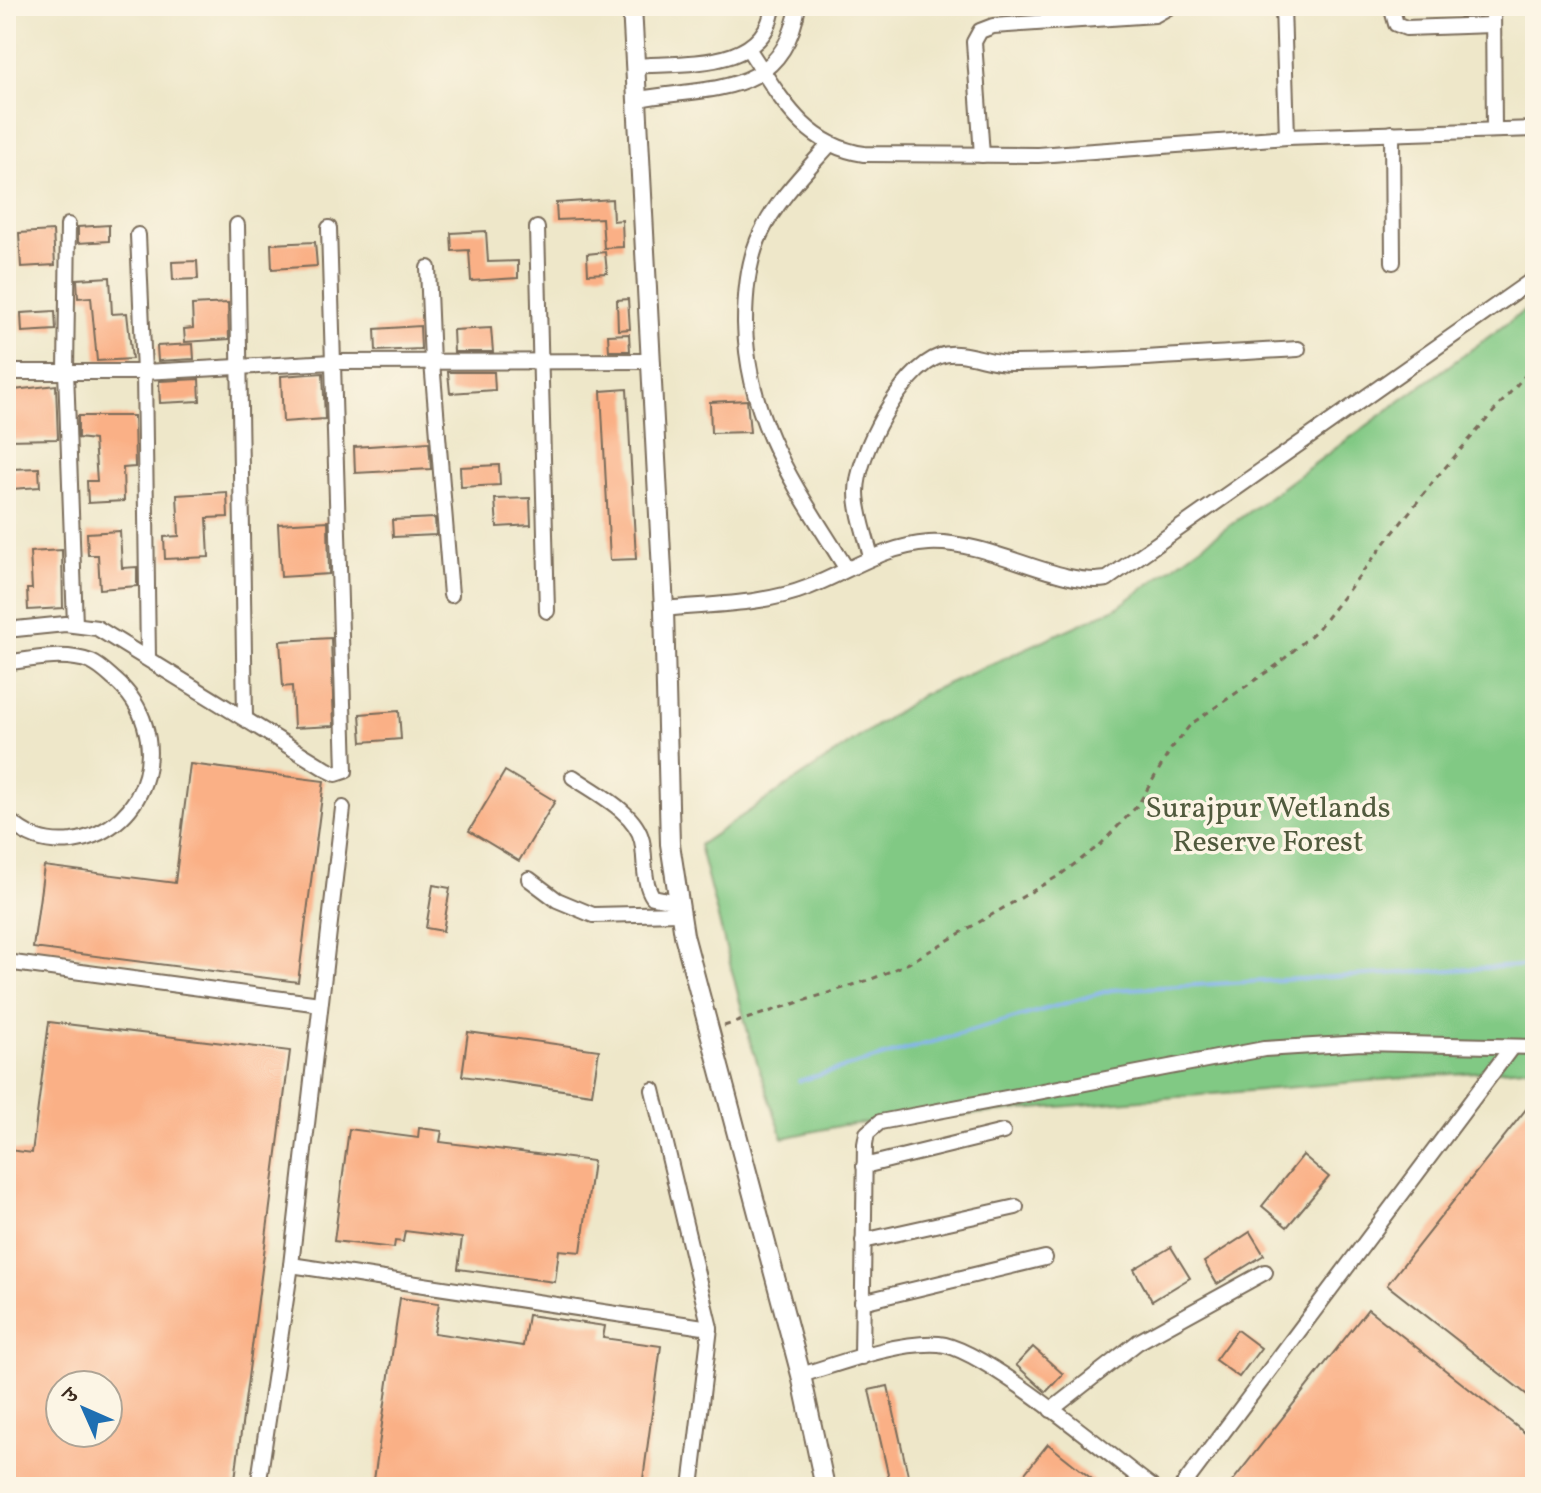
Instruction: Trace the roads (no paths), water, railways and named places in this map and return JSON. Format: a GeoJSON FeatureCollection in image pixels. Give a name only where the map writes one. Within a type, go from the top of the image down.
{"type":"FeatureCollection","features":[{"type":"Feature","properties":{"kind":"main road"},"geometry":{"type":"LineString","coordinates":[[632,6],[664,609],[670,844],[679,908],[801,1375],[825,1487]]}},
{"type":"Feature","properties":{"kind":"street"},"geometry":{"type":"LineString","coordinates":[[634,66],[733,57],[749,50],[767,32],[773,6]]}},
{"type":"Feature","properties":{"kind":"street"},"geometry":{"type":"LineString","coordinates":[[638,99],[733,87],[764,73],[784,52],[798,6]]}},
{"type":"Feature","properties":{"kind":"street"},"geometry":{"type":"LineString","coordinates":[[982,155],[974,42],[980,31],[993,26],[1155,15],[1171,6]]}},
{"type":"Feature","properties":{"kind":"street"},"geometry":{"type":"LineString","coordinates":[[1283,6],[1287,137]]}},
{"type":"Feature","properties":{"kind":"street"},"geometry":{"type":"LineString","coordinates":[[1391,6],[1396,24],[1406,28],[1492,25]]}},
{"type":"Feature","properties":{"kind":"street"},"geometry":{"type":"LineString","coordinates":[[1493,6],[1494,130]]}},
{"type":"Feature","properties":{"kind":"street"},"geometry":{"type":"LineString","coordinates":[[749,50],[804,126],[829,145],[864,154],[1038,155],[1287,137],[1535,129]]}},
{"type":"Feature","properties":{"kind":"street"},"geometry":{"type":"LineString","coordinates":[[1392,133],[1393,262]]}},
{"type":"Feature","properties":{"kind":"street"},"geometry":{"type":"LineString","coordinates":[[829,145],[762,230],[745,297],[745,334],[757,407],[770,441],[846,568]]}},
{"type":"Feature","properties":{"kind":"street"},"geometry":{"type":"LineString","coordinates":[[68,225],[66,371],[75,625]]}},
{"type":"Feature","properties":{"kind":"street"},"geometry":{"type":"LineString","coordinates":[[237,225],[245,717]]}},
{"type":"Feature","properties":{"kind":"street"},"geometry":{"type":"LineString","coordinates":[[6,630],[75,625],[97,628],[326,769],[336,774],[345,771],[329,228]]}},
{"type":"Feature","properties":{"kind":"street"},"geometry":{"type":"LineString","coordinates":[[537,228],[547,611]]}},
{"type":"Feature","properties":{"kind":"street"},"geometry":{"type":"LineString","coordinates":[[138,235],[144,372],[148,657]]}},
{"type":"Feature","properties":{"kind":"street"},"geometry":{"type":"LineString","coordinates":[[428,268],[432,362],[451,595]]}},
{"type":"Feature","properties":{"kind":"street"},"geometry":{"type":"LineString","coordinates":[[664,609],[781,596],[810,587],[846,568],[896,548],[953,543],[976,546],[1085,581],[1107,579],[1535,278]]}},
{"type":"Feature","properties":{"kind":"street"},"geometry":{"type":"LineString","coordinates":[[871,557],[857,502],[865,452],[875,431],[914,374],[940,355],[952,354],[1009,364],[1298,349]]}},
{"type":"Feature","properties":{"kind":"street"},"geometry":{"type":"LineString","coordinates":[[6,372],[144,372],[333,362],[651,361]]}},
{"type":"Feature","properties":{"kind":"street"},"geometry":{"type":"LineString","coordinates":[[6,663],[59,658],[89,661],[101,667],[130,692],[145,718],[152,752],[145,781],[117,824],[84,839],[54,841],[32,837],[6,818]]}},
{"type":"Feature","properties":{"kind":"street"},"geometry":{"type":"LineString","coordinates":[[573,777],[636,825],[642,838],[648,889],[653,897],[679,908]]}},
{"type":"Feature","properties":{"kind":"street"},"geometry":{"type":"LineString","coordinates":[[258,1487],[291,1265],[343,808]]}},
{"type":"Feature","properties":{"kind":"street"},"geometry":{"type":"LineString","coordinates":[[529,879],[557,900],[593,915],[679,908]]}},
{"type":"Feature","properties":{"kind":"street"},"geometry":{"type":"LineString","coordinates":[[6,962],[320,1004]]}},
{"type":"Feature","properties":{"kind":"street"},"geometry":{"type":"LineString","coordinates":[[862,1357],[864,1166],[867,1133],[880,1122],[1223,1055],[1315,1044],[1535,1047]]}},
{"type":"Feature","properties":{"kind":"street"},"geometry":{"type":"LineString","coordinates":[[1182,1487],[1511,1048]]}},
{"type":"Feature","properties":{"kind":"street"},"geometry":{"type":"LineString","coordinates":[[653,1090],[710,1328],[691,1487]]}},
{"type":"Feature","properties":{"kind":"street"},"geometry":{"type":"LineString","coordinates":[[864,1166],[1003,1132]]}},
{"type":"Feature","properties":{"kind":"street"},"geometry":{"type":"LineString","coordinates":[[863,1241],[1016,1207]]}},
{"type":"Feature","properties":{"kind":"street"},"geometry":{"type":"LineString","coordinates":[[862,1302],[1045,1258]]}},
{"type":"Feature","properties":{"kind":"street"},"geometry":{"type":"LineString","coordinates":[[291,1265],[710,1328]]}},
{"type":"Feature","properties":{"kind":"street"},"geometry":{"type":"LineString","coordinates":[[1051,1410],[1112,1358],[1265,1272]]}},
{"type":"Feature","properties":{"kind":"street"},"geometry":{"type":"LineString","coordinates":[[801,1375],[862,1357],[925,1344],[952,1346],[971,1355],[1051,1410],[1152,1487]]}},
{"type":"Feature","properties":{"kind":"waterway"},"geometry":{"type":"LineString","coordinates":[[799,1081],[1111,990],[1535,965]]}},
{"type":"Feature","properties":{"kind":"park label","name":"Surajpur Wetlands Reserve Forest"},"geometry":{"type":"Point","coordinates":[1268,824]}}]}
